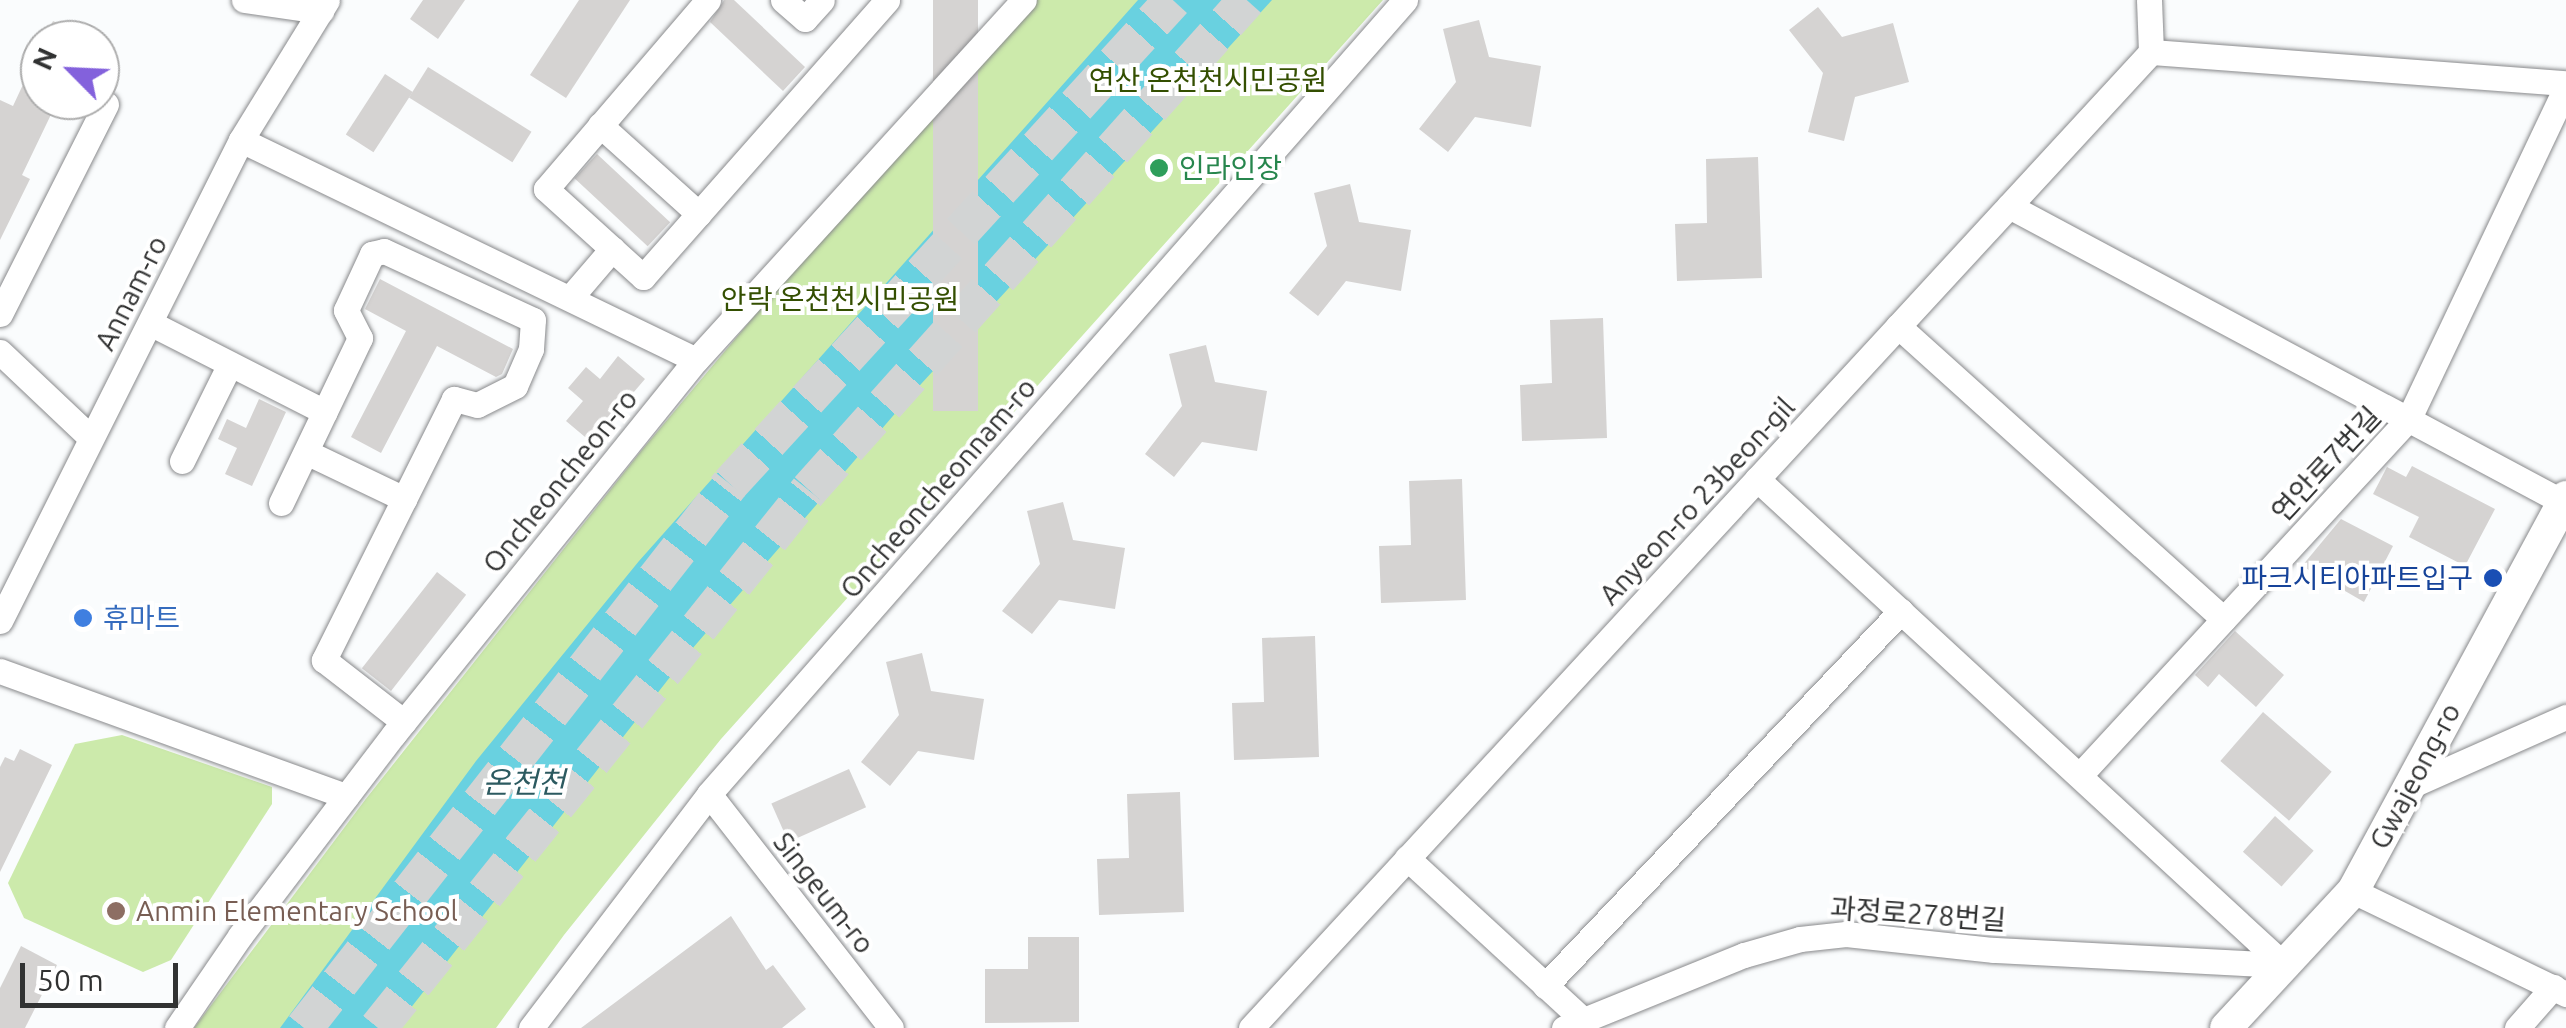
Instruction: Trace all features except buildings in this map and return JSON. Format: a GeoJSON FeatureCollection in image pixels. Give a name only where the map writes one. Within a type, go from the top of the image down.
{"type":"FeatureCollection","features":[{"type":"Feature","properties":{"kind":"main road","name":"Gwajeong-ro"},"geometry":{"type":"LineString","coordinates":[[2226,1028],[2354,891],[2565,500]]}},
{"type":"Feature","properties":{"kind":"street"},"geometry":{"type":"LineString","coordinates":[[244,0],[324,5]]}},
{"type":"Feature","properties":{"kind":"street"},"geometry":{"type":"LineString","coordinates":[[708,0],[546,188],[643,277],[887,0]]}},
{"type":"Feature","properties":{"kind":"street"},"geometry":{"type":"LineString","coordinates":[[783,0],[805,19],[822,0]]}},
{"type":"Feature","properties":{"kind":"street","name":"Oncheoncheon-ro"},"geometry":{"type":"LineString","coordinates":[[176,1028],[346,796],[696,360],[1024,0]]}},
{"type":"Feature","properties":{"kind":"street","name":"Oncheoncheonnam-ro"},"geometry":{"type":"LineString","coordinates":[[531,1028],[709,794],[1405,0]]}},
{"type":"Feature","properties":{"kind":"street"},"geometry":{"type":"LineString","coordinates":[[2149,0],[2151,52],[2566,85]]}},
{"type":"Feature","properties":{"kind":"street","name":"Annam-ro"},"geometry":{"type":"LineString","coordinates":[[0,621],[241,140],[324,5]]}},
{"type":"Feature","properties":{"kind":"street","name":"Anyeon-ro 23beon-gil"},"geometry":{"type":"LineString","coordinates":[[1250,1028],[2151,52]]}},
{"type":"Feature","properties":{"kind":"street","name":"연안로7번길"},"geometry":{"type":"LineString","coordinates":[[2080,775],[2409,418],[2566,85]]}},
{"type":"Feature","properties":{"kind":"street"},"geometry":{"type":"LineString","coordinates":[[0,314],[98,120]]}},
{"type":"Feature","properties":{"kind":"street"},"geometry":{"type":"LineString","coordinates":[[600,125],[699,214]]}},
{"type":"Feature","properties":{"kind":"street"},"geometry":{"type":"LineString","coordinates":[[241,140],[696,360]]}},
{"type":"Feature","properties":{"kind":"street"},"geometry":{"type":"LineString","coordinates":[[2009,206],[2565,500]]}},
{"type":"Feature","properties":{"kind":"street"},"geometry":{"type":"LineString","coordinates":[[570,298],[612,249]]}},
{"type":"Feature","properties":{"kind":"street"},"geometry":{"type":"LineString","coordinates":[[281,503],[360,338],[346,310],[376,252],[384,250],[532,320],[531,349],[515,386],[477,404],[454,400],[324,660],[404,722]]}},
{"type":"Feature","properties":{"kind":"street"},"geometry":{"type":"LineString","coordinates":[[150,323],[325,412]]}},
{"type":"Feature","properties":{"kind":"street"},"geometry":{"type":"LineString","coordinates":[[1898,326],[2223,620]]}},
{"type":"Feature","properties":{"kind":"street"},"geometry":{"type":"LineString","coordinates":[[0,352],[91,438]]}},
{"type":"Feature","properties":{"kind":"street"},"geometry":{"type":"LineString","coordinates":[[182,461],[230,364]]}},
{"type":"Feature","properties":{"kind":"street"},"geometry":{"type":"LineString","coordinates":[[306,452],[404,499]]}},
{"type":"Feature","properties":{"kind":"street"},"geometry":{"type":"LineString","coordinates":[[1757,479],[2284,965]]}},
{"type":"Feature","properties":{"kind":"street"},"geometry":{"type":"LineString","coordinates":[[1546,986],[1900,611]]}},
{"type":"Feature","properties":{"kind":"street"},"geometry":{"type":"LineString","coordinates":[[0,671],[346,796]]}},
{"type":"Feature","properties":{"kind":"street"},"geometry":{"type":"LineString","coordinates":[[2410,786],[2564,720]]}},
{"type":"Feature","properties":{"kind":"street","name":"Singeum-ro"},"geometry":{"type":"LineString","coordinates":[[709,794],[891,1028]]}},
{"type":"Feature","properties":{"kind":"street"},"geometry":{"type":"LineString","coordinates":[[1407,858],[1546,986],[1573,1024]]}},
{"type":"Feature","properties":{"kind":"street"},"geometry":{"type":"LineString","coordinates":[[2354,891],[2559,990],[2517,1028]]}},
{"type":"Feature","properties":{"kind":"street","name":"과정로278번길"},"geometry":{"type":"LineString","coordinates":[[1573,1024],[1744,954],[1800,939],[1846,934],[1994,950],[2284,965]]}},
{"type":"Feature","properties":{"kind":"green space"},"geometry":{"type":"Polygon","coordinates":[[[1034,0],[1383,0],[721,739],[564,935],[496,1028],[194,1028],[365,800],[641,451],[787,277],[1034,0]]]}},
{"type":"Feature","properties":{"kind":"green space"},"geometry":{"type":"Polygon","coordinates":[[[122,735],[272,787],[272,804],[171,960],[143,972],[24,918],[8,883],[75,744],[122,735]]]}},
{"type":"Feature","properties":{"kind":"water","name":"온천천"},"geometry":{"type":"Polygon","coordinates":[[[1138,0],[1272,0],[911,395],[692,649],[395,1028],[280,1028],[476,761],[639,561],[1138,0]]]}},
{"type":"Feature","properties":{"kind":"tunnel"},"geometry":{"type":"LineString","coordinates":[[304,1028],[730,484],[1173,0]]}},
{"type":"Feature","properties":{"kind":"tunnel"},"geometry":{"type":"LineString","coordinates":[[378,1028],[809,490],[1247,0]]}},
{"type":"Feature","properties":{"kind":"place","name":"인라인장"},"geometry":{"type":"Point","coordinates":[1159,168]}},
{"type":"Feature","properties":{"kind":"place","name":"파크시티아파트입구"},"geometry":{"type":"Point","coordinates":[2493,578]}},
{"type":"Feature","properties":{"kind":"place","name":"휴마트"},"geometry":{"type":"Point","coordinates":[83,618]}},
{"type":"Feature","properties":{"kind":"place","name":"Anmin Elementary School"},"geometry":{"type":"Point","coordinates":[116,911]}},
{"type":"Feature","properties":{"kind":"park label","name":"연산 온천천시민공원"},"geometry":{"type":"Point","coordinates":[1208,80]}},
{"type":"Feature","properties":{"kind":"park label","name":"안락 온천천시민공원"},"geometry":{"type":"Point","coordinates":[840,299]}}]}
